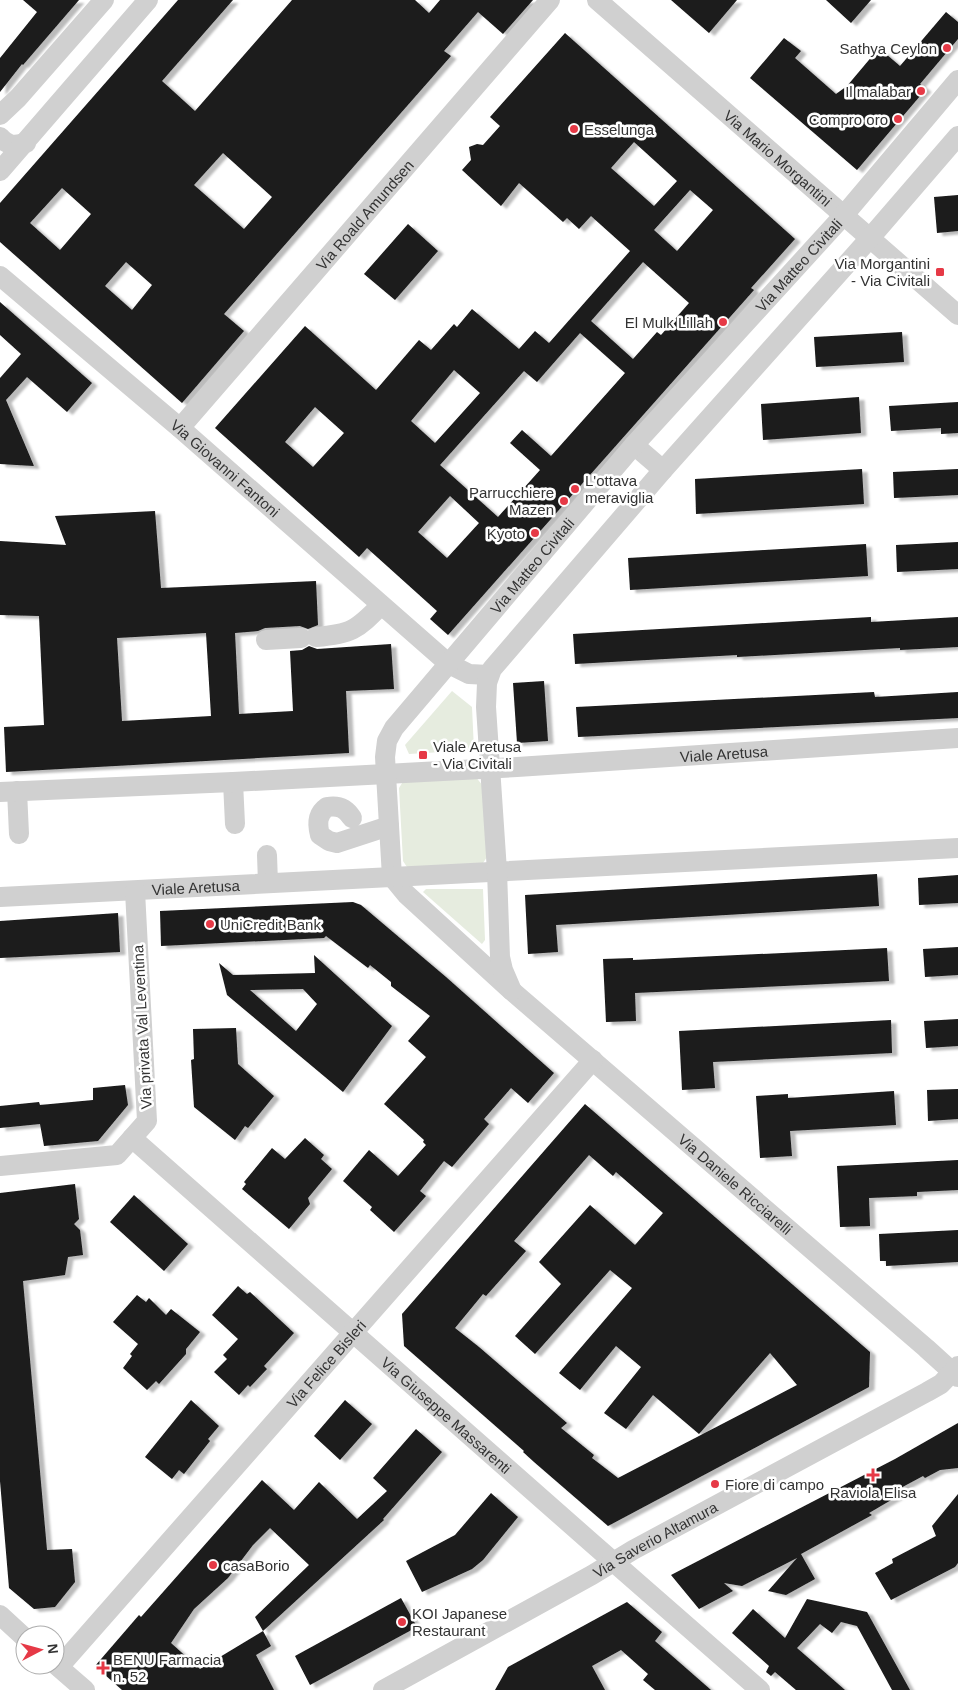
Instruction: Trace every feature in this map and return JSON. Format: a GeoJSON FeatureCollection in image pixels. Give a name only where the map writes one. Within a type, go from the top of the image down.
{"type":"FeatureCollection","features":[{"type":"Feature","properties":{"kind":"street"},"geometry":{"type":"LineString","coordinates":[[0,116],[104,0]]}},
{"type":"Feature","properties":{"kind":"street"},"geometry":{"type":"LineString","coordinates":[[0,171],[148,0]]}},
{"type":"Feature","properties":{"kind":"street","name":"Via Roald Amundsen"},"geometry":{"type":"LineString","coordinates":[[180,428],[550,0]]}},
{"type":"Feature","properties":{"kind":"street","name":"Via Mario Morgantini"},"geometry":{"type":"LineString","coordinates":[[597,0],[958,315]]}},
{"type":"Feature","properties":{"kind":"street","name":"Via Matteo Civitali"},"geometry":{"type":"LineString","coordinates":[[385,773],[386,746],[389,735],[465,643],[634,445],[844,215],[958,80]]}},
{"type":"Feature","properties":{"kind":"street"},"geometry":{"type":"LineString","coordinates":[[0,136],[6,143],[15,145],[26,143]]}},
{"type":"Feature","properties":{"kind":"street"},"geometry":{"type":"LineString","coordinates":[[497,870],[485,698],[489,675],[495,665],[663,470],[870,238],[958,136]]}},
{"type":"Feature","properties":{"kind":"street","name":"Via Giovanni Fantoni"},"geometry":{"type":"LineString","coordinates":[[0,276],[180,428],[449,664]]}},
{"type":"Feature","properties":{"kind":"street"},"geometry":{"type":"LineString","coordinates":[[634,445],[663,470]]}},
{"type":"Feature","properties":{"kind":"street"},"geometry":{"type":"LineString","coordinates":[[266,640],[345,634],[364,622],[381,605]]}},
{"type":"Feature","properties":{"kind":"street"},"geometry":{"type":"LineString","coordinates":[[449,664],[469,674],[489,675]]}},
{"type":"Feature","properties":{"kind":"street","name":"Viale Aretusa"},"geometry":{"type":"LineString","coordinates":[[8,792],[490,768],[958,738]]}},
{"type":"Feature","properties":{"kind":"street"},"geometry":{"type":"LineString","coordinates":[[385,773],[392,877]]}},
{"type":"Feature","properties":{"kind":"street"},"geometry":{"type":"LineString","coordinates":[[233,782],[236,824]]}},
{"type":"Feature","properties":{"kind":"street"},"geometry":{"type":"LineString","coordinates":[[8,792],[19,834]]}},
{"type":"Feature","properties":{"kind":"street"},"geometry":{"type":"LineString","coordinates":[[352,818],[341,807],[327,807],[320,813],[319,817],[320,835],[328,841],[337,843],[389,826]]}},
{"type":"Feature","properties":{"kind":"street","name":"Viale Aretusa"},"geometry":{"type":"LineString","coordinates":[[0,897],[497,870],[958,848]]}},
{"type":"Feature","properties":{"kind":"street"},"geometry":{"type":"LineString","coordinates":[[267,855],[268,883]]}},
{"type":"Feature","properties":{"kind":"street","name":"Via Daniele Ricciarelli"},"geometry":{"type":"LineString","coordinates":[[497,870],[500,957],[512,992]]}},
{"type":"Feature","properties":{"kind":"street","name":"Via Daniele Ricciarelli"},"geometry":{"type":"LineString","coordinates":[[392,877],[406,894],[512,992],[956,1372]]}},
{"type":"Feature","properties":{"kind":"street","name":"Via privata Val Leventina"},"geometry":{"type":"LineString","coordinates":[[0,1166],[117,1155],[147,1121],[135,891]]}},
{"type":"Feature","properties":{"kind":"street","name":"Via Felice Bisleri"},"geometry":{"type":"LineString","coordinates":[[65,1657],[593,1060]]}},
{"type":"Feature","properties":{"kind":"street","name":"Via Giuseppe Massarenti"},"geometry":{"type":"LineString","coordinates":[[132,1138],[760,1690]]}},
{"type":"Feature","properties":{"kind":"street","name":"Via Saverio Altamura"},"geometry":{"type":"LineString","coordinates":[[383,1690],[613,1561],[927,1392],[956,1372]]}},
{"type":"Feature","properties":{"kind":"street"},"geometry":{"type":"LineString","coordinates":[[0,1615],[15,1629]]}},
{"type":"Feature","properties":{"kind":"street"},"geometry":{"type":"LineString","coordinates":[[65,1673],[85,1690]]}},
{"type":"Feature","properties":{"kind":"shaded area"},"geometry":{"type":"Polygon","coordinates":[[[452,691],[472,707],[474,750],[409,754],[405,745],[452,691]]]}},
{"type":"Feature","properties":{"kind":"shaded area"},"geometry":{"type":"Polygon","coordinates":[[[475,776],[483,786],[487,857],[481,866],[409,870],[403,861],[399,788],[404,780],[475,776]]]}},
{"type":"Feature","properties":{"kind":"shaded area"},"geometry":{"type":"Polygon","coordinates":[[[426,889],[483,889],[485,940],[482,944],[423,892],[426,889]]]}},
{"type":"Feature","properties":{"kind":"building"},"geometry":{"type":"Polygon","coordinates":[[[23,0],[79,0],[22,64],[0,92],[0,58],[37,12],[23,0]]]}},
{"type":"Feature","properties":{"kind":"building"},"geometry":{"type":"Polygon","coordinates":[[[178,0],[233,0],[162,81],[195,111],[292,0],[415,0],[429,13],[440,0],[533,0],[503,34],[478,12],[444,51],[451,56],[224,314],[244,331],[182,403],[0,242],[0,203],[178,0]],[[223,153],[194,185],[244,229],[272,197],[223,153]],[[62,188],[30,223],[60,250],[91,214],[62,188]],[[126,262],[105,286],[132,310],[152,285],[126,262]]]}},
{"type":"Feature","properties":{"kind":"building"},"geometry":{"type":"Polygon","coordinates":[[[671,0],[737,0],[709,33],[671,0]]]}},
{"type":"Feature","properties":{"kind":"building"},"geometry":{"type":"Polygon","coordinates":[[[826,0],[871,0],[851,23],[826,0]]]}},
{"type":"Feature","properties":{"kind":"building"},"geometry":{"type":"Polygon","coordinates":[[[946,12],[958,22],[958,39],[920,84],[926,89],[857,170],[750,78],[784,38],[801,51],[795,58],[836,94],[847,86],[879,48],[900,66],[946,12]]]}},
{"type":"Feature","properties":{"kind":"building"},"geometry":{"type":"Polygon","coordinates":[[[565,33],[795,239],[751,288],[754,290],[448,635],[430,619],[437,611],[367,548],[359,557],[215,428],[305,326],[376,390],[419,340],[431,350],[454,324],[457,327],[472,309],[519,349],[535,331],[549,343],[630,251],[591,216],[579,229],[567,218],[563,222],[519,183],[501,206],[462,170],[471,160],[469,147],[477,144],[483,145],[500,126],[490,117],[565,33]],[[634,142],[611,168],[654,206],[677,181],[634,142]],[[690,190],[654,230],[677,251],[713,210],[690,190]],[[643,262],[591,321],[633,359],[657,332],[661,335],[689,303],[643,262]],[[580,333],[537,382],[524,371],[440,465],[498,517],[540,470],[510,443],[522,430],[551,456],[625,373],[580,333]],[[454,370],[411,421],[435,443],[480,393],[454,370]],[[315,407],[285,442],[313,467],[344,433],[315,407]],[[450,496],[418,532],[447,558],[479,523],[450,496]]]}},
{"type":"Feature","properties":{"kind":"building"},"geometry":{"type":"Polygon","coordinates":[[[958,195],[958,231],[937,233],[934,197],[958,195]]]}},
{"type":"Feature","properties":{"kind":"building"},"geometry":{"type":"Polygon","coordinates":[[[408,224],[438,251],[395,300],[364,274],[408,224]]]}},
{"type":"Feature","properties":{"kind":"building"},"geometry":{"type":"Polygon","coordinates":[[[0,302],[92,383],[67,412],[27,377],[6,400],[34,466],[0,464],[0,378],[21,354],[0,335],[0,302]]]}},
{"type":"Feature","properties":{"kind":"building"},"geometry":{"type":"Polygon","coordinates":[[[902,332],[904,362],[816,367],[814,337],[902,332]]]}},
{"type":"Feature","properties":{"kind":"building"},"geometry":{"type":"Polygon","coordinates":[[[859,397],[861,433],[763,440],[761,404],[859,397]]]}},
{"type":"Feature","properties":{"kind":"building"},"geometry":{"type":"Polygon","coordinates":[[[958,402],[958,433],[941,434],[941,428],[891,431],[889,406],[958,402]]]}},
{"type":"Feature","properties":{"kind":"building"},"geometry":{"type":"Polygon","coordinates":[[[862,469],[864,504],[696,514],[695,479],[862,469]]]}},
{"type":"Feature","properties":{"kind":"building"},"geometry":{"type":"Polygon","coordinates":[[[958,469],[958,495],[894,498],[893,472],[958,469]]]}},
{"type":"Feature","properties":{"kind":"building"},"geometry":{"type":"Polygon","coordinates":[[[155,511],[161,588],[316,581],[318,625],[308,629],[300,626],[265,628],[258,631],[235,633],[239,714],[293,711],[290,651],[302,650],[309,646],[317,649],[391,644],[394,689],[346,691],[349,753],[6,772],[4,727],[44,725],[39,616],[0,615],[0,541],[66,545],[55,516],[155,511]],[[206,633],[117,638],[122,721],[211,716],[206,633]]]}},
{"type":"Feature","properties":{"kind":"building"},"geometry":{"type":"Polygon","coordinates":[[[958,542],[958,569],[897,572],[896,545],[958,542]]]}},
{"type":"Feature","properties":{"kind":"building"},"geometry":{"type":"Polygon","coordinates":[[[866,544],[868,576],[630,590],[628,558],[866,544]]]}},
{"type":"Feature","properties":{"kind":"building"},"geometry":{"type":"Polygon","coordinates":[[[871,617],[871,622],[958,617],[958,647],[900,650],[900,648],[737,657],[737,655],[575,664],[573,634],[871,617]]]}},
{"type":"Feature","properties":{"kind":"building"},"geometry":{"type":"Polygon","coordinates":[[[544,681],[548,741],[517,743],[513,683],[544,681]]]}},
{"type":"Feature","properties":{"kind":"building"},"geometry":{"type":"Polygon","coordinates":[[[874,692],[875,697],[958,692],[958,718],[578,737],[576,707],[874,692]]]}},
{"type":"Feature","properties":{"kind":"building"},"geometry":{"type":"Polygon","coordinates":[[[877,874],[879,906],[556,925],[558,952],[528,954],[525,895],[877,874]]]}},
{"type":"Feature","properties":{"kind":"building"},"geometry":{"type":"Polygon","coordinates":[[[958,875],[958,903],[919,905],[918,878],[958,875]]]}},
{"type":"Feature","properties":{"kind":"building"},"geometry":{"type":"Polygon","coordinates":[[[353,902],[361,905],[446,977],[554,1073],[528,1103],[511,1088],[484,1119],[489,1124],[452,1167],[444,1161],[420,1191],[426,1196],[394,1232],[370,1210],[372,1207],[343,1181],[369,1150],[398,1176],[426,1145],[423,1142],[424,1140],[384,1104],[426,1057],[408,1041],[430,1016],[391,986],[391,982],[370,965],[368,968],[326,936],[324,938],[161,946],[160,911],[353,902]]]}},
{"type":"Feature","properties":{"kind":"building"},"geometry":{"type":"Polygon","coordinates":[[[118,913],[120,952],[0,958],[0,921],[118,913]]]}},
{"type":"Feature","properties":{"kind":"building"},"geometry":{"type":"Polygon","coordinates":[[[958,947],[958,975],[925,977],[923,949],[958,947]]]}},
{"type":"Feature","properties":{"kind":"building"},"geometry":{"type":"Polygon","coordinates":[[[887,948],[889,981],[635,993],[636,1021],[606,1022],[603,959],[633,958],[633,960],[887,948]]]}},
{"type":"Feature","properties":{"kind":"building"},"geometry":{"type":"Polygon","coordinates":[[[314,955],[392,1026],[343,1092],[227,995],[219,963],[233,975],[315,973],[314,955]],[[303,989],[250,990],[296,1031],[317,1004],[303,989]]]}},
{"type":"Feature","properties":{"kind":"building"},"geometry":{"type":"Polygon","coordinates":[[[958,1019],[958,1046],[926,1048],[924,1021],[958,1019]]]}},
{"type":"Feature","properties":{"kind":"building"},"geometry":{"type":"Polygon","coordinates":[[[891,1020],[892,1053],[713,1062],[715,1088],[682,1090],[679,1031],[891,1020]]]}},
{"type":"Feature","properties":{"kind":"building"},"geometry":{"type":"Polygon","coordinates":[[[236,1028],[238,1064],[274,1096],[248,1128],[245,1126],[235,1140],[194,1107],[191,1060],[194,1059],[193,1029],[236,1028]]]}},
{"type":"Feature","properties":{"kind":"building"},"geometry":{"type":"Polygon","coordinates":[[[125,1085],[128,1105],[98,1141],[44,1146],[40,1124],[0,1128],[0,1106],[39,1102],[40,1105],[93,1100],[93,1088],[125,1085]]]}},
{"type":"Feature","properties":{"kind":"building"},"geometry":{"type":"Polygon","coordinates":[[[958,1089],[958,1119],[928,1121],[927,1090],[958,1089]]]}},
{"type":"Feature","properties":{"kind":"building"},"geometry":{"type":"Polygon","coordinates":[[[894,1091],[896,1125],[790,1131],[792,1156],[760,1158],[756,1096],[788,1094],[788,1098],[894,1091]]]}},
{"type":"Feature","properties":{"kind":"building"},"geometry":{"type":"Polygon","coordinates":[[[585,1104],[870,1352],[869,1387],[608,1526],[404,1346],[402,1314],[585,1104]],[[589,1155],[514,1241],[526,1251],[486,1296],[483,1294],[455,1328],[567,1423],[561,1428],[594,1455],[592,1458],[618,1478],[797,1385],[770,1353],[699,1434],[653,1395],[626,1429],[604,1413],[641,1367],[616,1346],[580,1390],[559,1373],[632,1288],[610,1270],[535,1354],[515,1336],[561,1284],[539,1262],[590,1205],[635,1245],[663,1213],[616,1172],[613,1176],[589,1155]]]}},
{"type":"Feature","properties":{"kind":"building"},"geometry":{"type":"Polygon","coordinates":[[[305,1138],[324,1155],[321,1159],[332,1169],[308,1198],[310,1204],[289,1229],[242,1189],[246,1184],[244,1182],[272,1148],[285,1159],[305,1138]]]}},
{"type":"Feature","properties":{"kind":"building"},"geometry":{"type":"Polygon","coordinates":[[[958,1160],[958,1190],[917,1192],[917,1196],[869,1198],[870,1226],[840,1227],[837,1166],[958,1160]]]}},
{"type":"Feature","properties":{"kind":"building"},"geometry":{"type":"Polygon","coordinates":[[[75,1184],[79,1219],[74,1224],[80,1230],[83,1255],[68,1257],[65,1275],[23,1281],[47,1550],[72,1549],[75,1582],[55,1607],[34,1609],[9,1588],[0,1481],[0,1193],[75,1184]]]}},
{"type":"Feature","properties":{"kind":"building"},"geometry":{"type":"Polygon","coordinates":[[[134,1195],[188,1244],[164,1271],[110,1222],[134,1195]]]}},
{"type":"Feature","properties":{"kind":"building"},"geometry":{"type":"Polygon","coordinates":[[[958,1230],[958,1262],[886,1266],[886,1261],[880,1261],[879,1234],[958,1230]]]}},
{"type":"Feature","properties":{"kind":"building"},"geometry":{"type":"Polygon","coordinates":[[[238,1286],[247,1294],[250,1292],[294,1333],[264,1366],[267,1369],[250,1387],[248,1385],[239,1395],[214,1372],[227,1359],[223,1355],[238,1339],[212,1315],[238,1286]]]}},
{"type":"Feature","properties":{"kind":"building"},"geometry":{"type":"Polygon","coordinates":[[[137,1295],[146,1302],[149,1298],[166,1315],[171,1309],[200,1332],[186,1349],[186,1354],[159,1384],[156,1381],[147,1390],[123,1368],[138,1344],[113,1322],[137,1295]]]}},
{"type":"Feature","properties":{"kind":"building"},"geometry":{"type":"Polygon","coordinates":[[[191,1400],[219,1426],[208,1439],[210,1441],[184,1474],[179,1470],[172,1479],[145,1457],[191,1400]]]}},
{"type":"Feature","properties":{"kind":"building"},"geometry":{"type":"Polygon","coordinates":[[[345,1400],[372,1424],[340,1460],[314,1436],[345,1400]]]}},
{"type":"Feature","properties":{"kind":"building"},"geometry":{"type":"Polygon","coordinates":[[[958,1423],[958,1468],[940,1470],[925,1478],[923,1476],[895,1491],[898,1496],[869,1513],[872,1515],[801,1554],[815,1579],[786,1595],[768,1591],[797,1558],[742,1586],[724,1583],[733,1591],[699,1609],[671,1575],[895,1459],[958,1423]]]}},
{"type":"Feature","properties":{"kind":"building"},"geometry":{"type":"Polygon","coordinates":[[[416,1429],[442,1452],[384,1520],[263,1631],[271,1646],[256,1655],[274,1690],[122,1690],[95,1666],[262,1480],[294,1510],[319,1482],[357,1519],[387,1491],[373,1478],[416,1429]],[[270,1528],[253,1545],[228,1578],[194,1609],[171,1643],[200,1669],[263,1631],[255,1617],[309,1565],[270,1528]]]}},
{"type":"Feature","properties":{"kind":"building"},"geometry":{"type":"Polygon","coordinates":[[[491,1493],[518,1517],[483,1560],[472,1569],[422,1592],[406,1561],[455,1535],[491,1493]]]}},
{"type":"Feature","properties":{"kind":"building"},"geometry":{"type":"Polygon","coordinates":[[[958,1494],[958,1563],[955,1567],[891,1600],[875,1573],[893,1563],[892,1559],[936,1536],[932,1526],[958,1494]]]}},
{"type":"Feature","properties":{"kind":"building"},"geometry":{"type":"Polygon","coordinates":[[[401,1598],[417,1627],[310,1685],[295,1656],[401,1598]]]}},
{"type":"Feature","properties":{"kind":"building"},"geometry":{"type":"Polygon","coordinates":[[[807,1599],[867,1612],[910,1690],[892,1690],[857,1626],[841,1622],[832,1633],[820,1624],[797,1648],[845,1690],[796,1690],[775,1672],[771,1676],[766,1672],[769,1666],[732,1633],[753,1609],[785,1638],[807,1599]]]}},
{"type":"Feature","properties":{"kind":"building"},"geometry":{"type":"Polygon","coordinates":[[[627,1602],[662,1632],[655,1641],[711,1690],[655,1690],[643,1680],[648,1674],[621,1650],[592,1666],[605,1690],[495,1690],[508,1667],[627,1602]]]}},
{"type":"Feature","properties":{"kind":"place","name":"Sathya Ceylon"},"geometry":{"type":"Point","coordinates":[947,48]}},
{"type":"Feature","properties":{"kind":"place","name":"Il malabar"},"geometry":{"type":"Point","coordinates":[921,91]}},
{"type":"Feature","properties":{"kind":"place","name":"Compro oro"},"geometry":{"type":"Point","coordinates":[898,119]}},
{"type":"Feature","properties":{"kind":"place","name":"Esselunga"},"geometry":{"type":"Point","coordinates":[574,129]}},
{"type":"Feature","properties":{"kind":"place","name":"Via Morgantini - Via Civitali"},"geometry":{"type":"Point","coordinates":[940,272]}},
{"type":"Feature","properties":{"kind":"place","name":"El Mulk Lillah"},"geometry":{"type":"Point","coordinates":[723,322]}},
{"type":"Feature","properties":{"kind":"place","name":"L'ottava meraviglia"},"geometry":{"type":"Point","coordinates":[575,489]}},
{"type":"Feature","properties":{"kind":"place","name":"Parrucchiere Mazen"},"geometry":{"type":"Point","coordinates":[564,501]}},
{"type":"Feature","properties":{"kind":"place","name":"Kyoto"},"geometry":{"type":"Point","coordinates":[535,533]}},
{"type":"Feature","properties":{"kind":"place","name":"Viale Aretusa - Via Civitali"},"geometry":{"type":"Point","coordinates":[423,755]}},
{"type":"Feature","properties":{"kind":"place","name":"UniCredit Bank"},"geometry":{"type":"Point","coordinates":[210,924]}},
{"type":"Feature","properties":{"kind":"place","name":"Raviola Elisa"},"geometry":{"type":"Point","coordinates":[873,1475]}},
{"type":"Feature","properties":{"kind":"place","name":"Fiore di campo"},"geometry":{"type":"Point","coordinates":[715,1484]}},
{"type":"Feature","properties":{"kind":"place","name":"casaBorio"},"geometry":{"type":"Point","coordinates":[213,1565]}},
{"type":"Feature","properties":{"kind":"place","name":"KOI Japanese Restaurant"},"geometry":{"type":"Point","coordinates":[402,1622]}},
{"type":"Feature","properties":{"kind":"place","name":"BENU Farmacia n. 52"},"geometry":{"type":"Point","coordinates":[103,1668]}}]}
